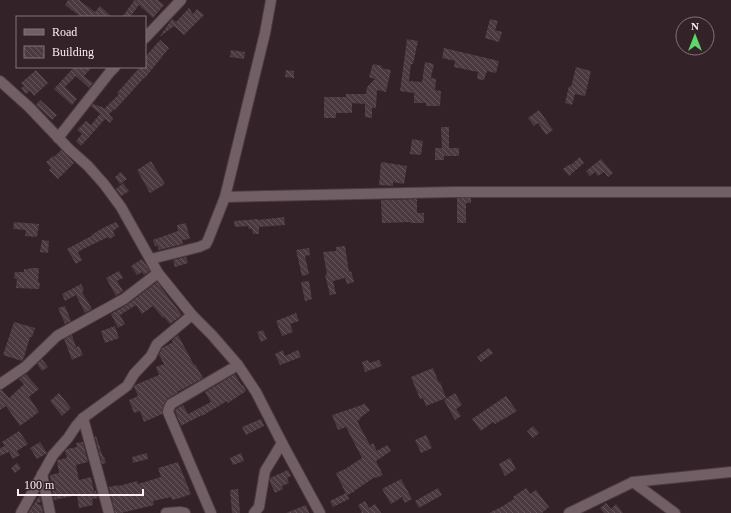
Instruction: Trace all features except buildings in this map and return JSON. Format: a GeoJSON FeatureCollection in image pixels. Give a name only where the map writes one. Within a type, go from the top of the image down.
{"type":"FeatureCollection","features":[{"type":"Feature","properties":{"kind":"street"},"geometry":{"type":"LineString","coordinates":[[146,37],[181,0]]}},
{"type":"Feature","properties":{"kind":"street"},"geometry":{"type":"LineString","coordinates":[[151,259],[206,244],[225,197],[265,33],[271,0]]}},
{"type":"Feature","properties":{"kind":"street"},"geometry":{"type":"LineString","coordinates":[[58,138],[114,68]]}},
{"type":"Feature","properties":{"kind":"street"},"geometry":{"type":"LineString","coordinates":[[0,82],[29,107],[104,184],[121,208],[158,273],[192,315],[238,365],[256,392],[320,513]]}},
{"type":"Feature","properties":{"kind":"street"},"geometry":{"type":"LineString","coordinates":[[225,197],[454,192],[731,192]]}},
{"type":"Feature","properties":{"kind":"street"},"geometry":{"type":"LineString","coordinates":[[0,384],[25,366],[57,336],[124,299],[158,273]]}},
{"type":"Feature","properties":{"kind":"street"},"geometry":{"type":"LineString","coordinates":[[21,513],[53,455],[83,418],[127,386],[134,374],[151,356],[157,344],[192,315]]}},
{"type":"Feature","properties":{"kind":"street"},"geometry":{"type":"LineString","coordinates":[[211,513],[168,412],[172,404],[238,365]]}},
{"type":"Feature","properties":{"kind":"street"},"geometry":{"type":"LineString","coordinates":[[83,418],[109,513]]}},
{"type":"Feature","properties":{"kind":"street"},"geometry":{"type":"LineString","coordinates":[[254,513],[259,507],[265,471],[282,442]]}},
{"type":"Feature","properties":{"kind":"street"},"geometry":{"type":"LineString","coordinates":[[569,513],[633,482],[731,472]]}},
{"type":"Feature","properties":{"kind":"street"},"geometry":{"type":"LineString","coordinates":[[42,474],[50,513]]}},
{"type":"Feature","properties":{"kind":"street"},"geometry":{"type":"LineString","coordinates":[[633,482],[675,513]]}},
{"type":"Feature","properties":{"kind":"street"},"geometry":{"type":"LineString","coordinates":[[166,513],[185,513]]}}]}
